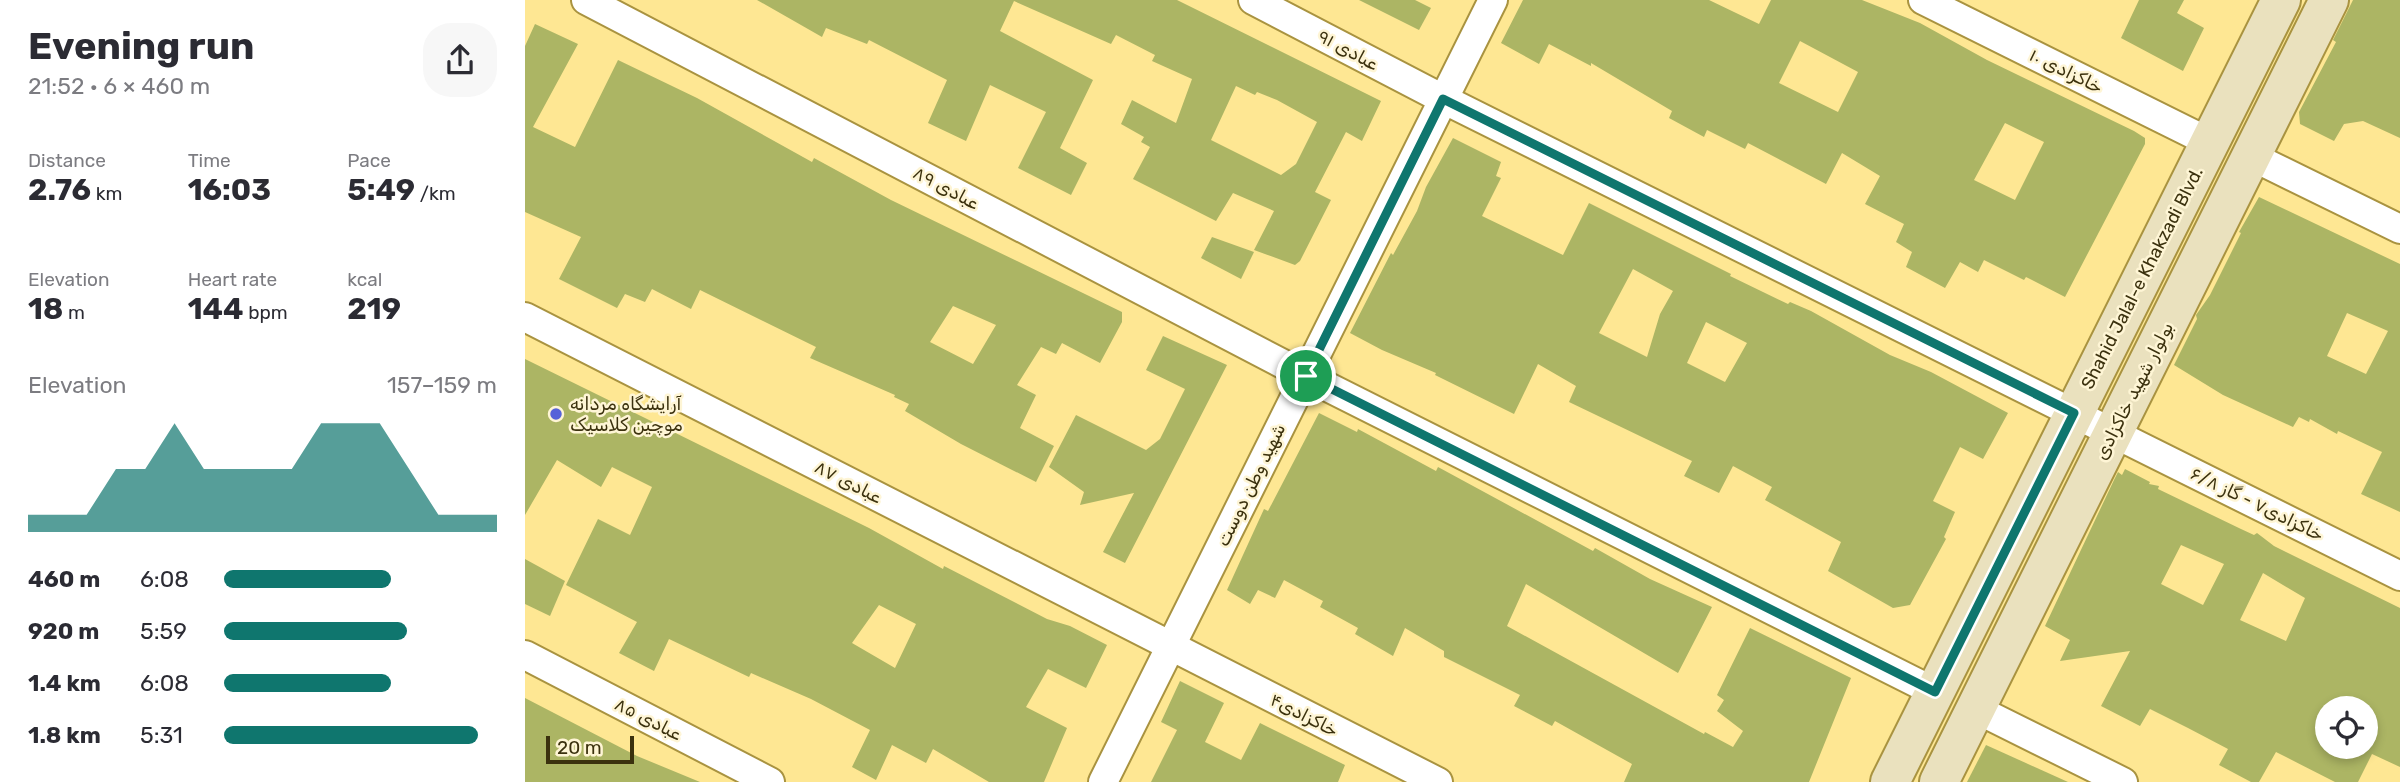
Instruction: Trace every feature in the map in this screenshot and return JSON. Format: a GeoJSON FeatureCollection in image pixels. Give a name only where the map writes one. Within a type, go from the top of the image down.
{"type":"FeatureCollection","features":[{"type":"Feature","properties":{"kind":"street","name":"عبادی ۸۹"},"geometry":{"type":"LineString","coordinates":[[586,0],[1306,376],[1935,692]]}},
{"type":"Feature","properties":{"kind":"street","name":"عبادی ۹۱"},"geometry":{"type":"LineString","coordinates":[[1252,0],[1443,99],[2074,413]]}},
{"type":"Feature","properties":{"kind":"street","name":"شهید وطن دوست"},"geometry":{"type":"LineString","coordinates":[[1103,782],[1493,0]]}},
{"type":"Feature","properties":{"kind":"street","name":"خاکزادی ۱۰"},"geometry":{"type":"LineString","coordinates":[[1923,0],[2209,142]]}},
{"type":"Feature","properties":{"kind":"street","name":"Shahid Jalal-e Khakzadi Blvd."},"geometry":{"type":"LineString","coordinates":[[1890,782],[2281,0]]}},
{"type":"Feature","properties":{"kind":"street","name":"بولوار شهید خاکزادی"},"geometry":{"type":"LineString","coordinates":[[1939,782],[2329,0]]}},
{"type":"Feature","properties":{"kind":"street"},"geometry":{"type":"LineString","coordinates":[[2251,156],[2400,229]]}},
{"type":"Feature","properties":{"kind":"street","name":"عبادی ۸۷"},"geometry":{"type":"LineString","coordinates":[[525,317],[1171,648]]}},
{"type":"Feature","properties":{"kind":"street","name":"خاکزادی۷ - گاز ۶/۸"},"geometry":{"type":"LineString","coordinates":[[2074,413],[2400,576]]}},
{"type":"Feature","properties":{"kind":"street","name":"خاکزادی۴"},"geometry":{"type":"LineString","coordinates":[[1171,648],[1438,782]]}},
{"type":"Feature","properties":{"kind":"street","name":"عبادی ۸۵"},"geometry":{"type":"LineString","coordinates":[[525,655],[770,782]]}},
{"type":"Feature","properties":{"kind":"street"},"geometry":{"type":"LineString","coordinates":[[1976,709],[2123,782]]}},
{"type":"Feature","properties":{"kind":"building"},"geometry":{"type":"Polygon","coordinates":[[[757,0],[1177,0],[1381,101],[1362,141],[1346,132],[1315,192],[1331,200],[1300,261],[1295,265],[1254,250],[1274,211],[1233,193],[1216,221],[1133,179],[1150,147],[1141,142],[1144,137],[1121,124],[1132,100],[1176,123],[1192,79],[1152,61],[1155,55],[1116,35],[1111,44],[1014,1],[1000,31],[1093,80],[1060,148],[1087,163],[1071,195],[1018,168],[1046,112],[990,85],[966,141],[928,123],[947,80],[869,40],[867,44],[826,28],[822,37],[757,0]],[[1236,86],[1211,140],[1281,175],[1296,164],[1317,122],[1277,100],[1257,92],[1255,95],[1236,86]]]}},
{"type":"Feature","properties":{"kind":"building"},"geometry":{"type":"Polygon","coordinates":[[[1359,0],[1415,0],[1431,8],[1419,30],[1359,0]]]}},
{"type":"Feature","properties":{"kind":"building"},"geometry":{"type":"Polygon","coordinates":[[[1523,0],[1709,0],[1759,24],[1771,0],[1862,0],[1920,23],[1987,60],[2134,131],[2145,138],[2145,144],[2065,297],[1984,260],[1978,272],[1960,262],[1945,288],[1906,267],[1912,252],[1896,242],[1904,224],[1865,204],[1880,176],[1842,153],[1826,184],[1748,143],[1745,149],[1707,130],[1704,137],[1669,118],[1672,111],[1591,63],[1591,66],[1549,44],[1539,64],[1501,43],[1523,0]],[[1800,41],[1779,83],[1838,112],[1858,72],[1800,41]],[[2005,123],[1974,180],[2015,200],[2044,142],[2005,123]]]}},
{"type":"Feature","properties":{"kind":"building"},"geometry":{"type":"Polygon","coordinates":[[[2139,0],[2184,0],[2177,13],[2204,28],[2183,71],[2121,38],[2139,0]]]}},
{"type":"Feature","properties":{"kind":"building"},"geometry":{"type":"Polygon","coordinates":[[[2353,0],[2400,0],[2400,138],[2363,121],[2344,124],[2334,141],[2300,124],[2299,112],[2336,42],[2333,40],[2353,0]]]}},
{"type":"Feature","properties":{"kind":"building"},"geometry":{"type":"Polygon","coordinates":[[[535,24],[578,44],[533,127],[575,147],[618,60],[697,98],[812,162],[814,158],[891,200],[1122,312],[1122,322],[1100,363],[1062,343],[1056,354],[1041,347],[1017,385],[1036,395],[1020,428],[1054,446],[1036,482],[961,444],[905,411],[909,404],[894,397],[895,395],[810,358],[816,347],[700,290],[691,309],[652,289],[645,302],[625,294],[617,308],[559,279],[581,237],[525,212],[525,46],[535,24]],[[953,306],[930,342],[973,364],[996,325],[953,306]]]}},
{"type":"Feature","properties":{"kind":"building"},"geometry":{"type":"Polygon","coordinates":[[[1453,138],[1501,162],[1496,176],[1501,178],[1482,216],[1563,255],[1589,203],[1731,274],[1730,276],[1788,304],[1790,302],[1811,311],[1890,355],[1931,372],[2008,413],[1983,459],[1960,447],[1933,501],[1955,512],[1944,537],[1946,539],[1910,605],[1893,608],[1828,571],[1841,542],[1765,500],[1772,487],[1733,466],[1719,493],[1684,476],[1692,461],[1569,402],[1576,386],[1538,364],[1514,414],[1435,375],[1436,373],[1350,333],[1391,253],[1393,255],[1417,211],[1426,187],[1453,138]],[[1633,269],[1599,333],[1647,357],[1660,314],[1673,291],[1633,269]],[[1706,322],[1687,363],[1725,382],[1747,343],[1706,322]]]}},
{"type":"Feature","properties":{"kind":"building"},"geometry":{"type":"Polygon","coordinates":[[[2259,197],[2400,264],[2400,512],[2361,494],[2382,452],[2338,431],[2337,434],[2310,419],[2309,422],[2299,417],[2293,427],[2223,395],[2174,365],[2197,319],[2196,315],[2210,295],[2241,233],[2239,232],[2259,197]],[[2347,313],[2327,356],[2366,374],[2388,331],[2347,313]]]}},
{"type":"Feature","properties":{"kind":"building"},"geometry":{"type":"Polygon","coordinates":[[[1212,237],[1254,252],[1241,279],[1201,258],[1212,237]]]}},
{"type":"Feature","properties":{"kind":"building"},"geometry":{"type":"Polygon","coordinates":[[[1163,336],[1227,365],[1125,563],[1103,552],[1134,493],[1080,505],[1084,492],[1049,467],[1076,415],[1146,450],[1160,439],[1185,389],[1146,370],[1163,336]]]}},
{"type":"Feature","properties":{"kind":"building"},"geometry":{"type":"Polygon","coordinates":[[[525,359],[869,528],[943,569],[944,566],[1047,619],[1070,626],[1107,645],[1086,688],[1048,669],[1026,707],[1067,728],[1044,782],[989,782],[933,749],[926,763],[892,745],[876,780],[852,767],[870,730],[811,699],[751,673],[749,677],[669,639],[654,671],[619,653],[637,622],[566,585],[598,519],[630,535],[652,487],[612,467],[601,487],[557,460],[525,515],[525,359]],[[879,605],[852,643],[895,668],[916,624],[879,605]]]}},
{"type":"Feature","properties":{"kind":"building"},"geometry":{"type":"Polygon","coordinates":[[[1319,413],[1357,432],[1358,429],[1436,471],[1438,467],[1593,551],[1595,548],[1650,579],[1712,607],[1678,673],[1526,584],[1507,626],[1704,734],[1705,732],[1733,747],[1743,731],[1717,711],[1724,700],[1717,695],[1750,628],[1851,678],[1809,782],[1624,782],[1632,764],[1555,721],[1552,726],[1514,706],[1520,695],[1444,657],[1444,651],[1405,628],[1393,656],[1355,634],[1358,628],[1320,607],[1323,601],[1284,580],[1275,598],[1258,590],[1250,604],[1227,590],[1264,509],[1268,511],[1319,413]]]}},
{"type":"Feature","properties":{"kind":"building"},"geometry":{"type":"Polygon","coordinates":[[[2125,469],[2150,482],[2149,484],[2159,486],[2158,489],[2254,535],[2257,533],[2274,546],[2400,608],[2400,767],[2378,757],[2378,696],[2315,696],[2315,759],[2370,759],[2358,782],[2335,782],[2276,752],[2259,782],[2251,782],[2219,765],[2228,749],[2188,728],[2150,709],[2140,726],[2101,706],[2130,651],[2060,661],[2070,640],[2045,626],[2118,472],[2122,475],[2125,469]],[[2181,545],[2161,584],[2203,605],[2224,564],[2181,545]],[[2263,573],[2240,620],[2286,641],[2305,598],[2263,573]]]}},
{"type":"Feature","properties":{"kind":"building"},"geometry":{"type":"Polygon","coordinates":[[[525,559],[565,581],[550,616],[525,604],[525,559]]]}},
{"type":"Feature","properties":{"kind":"building"},"geometry":{"type":"Polygon","coordinates":[[[1180,681],[1224,703],[1205,742],[1241,760],[1260,723],[1345,765],[1338,782],[1151,782],[1177,730],[1161,722],[1180,681]]]}},
{"type":"Feature","properties":{"kind":"building"},"geometry":{"type":"Polygon","coordinates":[[[525,698],[637,756],[700,782],[525,782],[525,698]]]}},
{"type":"Feature","properties":{"kind":"building"},"geometry":{"type":"Polygon","coordinates":[[[1986,745],[2068,782],[1967,782],[1986,745]]]}},
{"type":"Feature","properties":{"kind":"place","name":"آرایشگاه مردانه موچین کلاسیک"},"geometry":{"type":"Point","coordinates":[556,414]}},
{"type":"Feature","properties":{"kind":"route"},"geometry":{"type":"LineString","coordinates":[[1443,99],[2074,413],[1935,692],[1306,376],[1443,99]]}}]}
